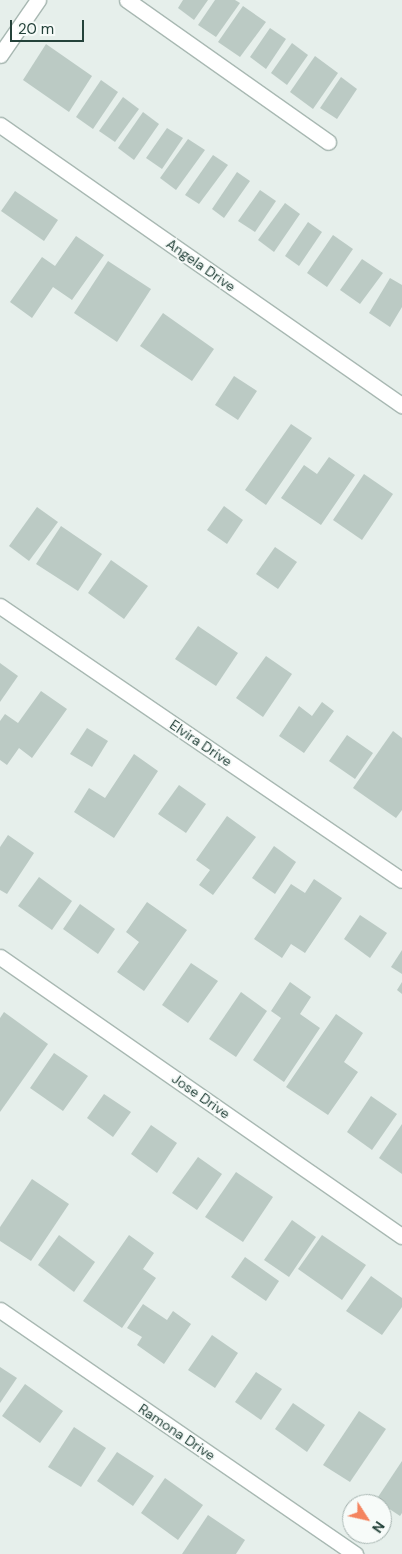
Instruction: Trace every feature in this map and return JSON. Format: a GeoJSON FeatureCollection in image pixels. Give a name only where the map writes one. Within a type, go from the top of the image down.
{"type":"FeatureCollection","features":[{"type":"Feature","properties":{"kind":"street"},"geometry":{"type":"LineString","coordinates":[[0,55],[38,0]]}},
{"type":"Feature","properties":{"kind":"street"},"geometry":{"type":"LineString","coordinates":[[126,0],[328,142]]}},
{"type":"Feature","properties":{"kind":"street","name":"Angela Drive"},"geometry":{"type":"LineString","coordinates":[[0,125],[402,405]]}},
{"type":"Feature","properties":{"kind":"street","name":"Elvira Drive"},"geometry":{"type":"LineString","coordinates":[[0,606],[402,880]]}},
{"type":"Feature","properties":{"kind":"street","name":"Jose Drive"},"geometry":{"type":"LineString","coordinates":[[0,957],[402,1236]]}},
{"type":"Feature","properties":{"kind":"street","name":"Ramona Drive"},"geometry":{"type":"LineString","coordinates":[[0,1310],[355,1554]]}},
{"type":"Feature","properties":{"kind":"building"},"geometry":{"type":"Polygon","coordinates":[[[183,0],[208,0],[194,20],[178,8],[183,0]]]}},
{"type":"Feature","properties":{"kind":"building"},"geometry":{"type":"Polygon","coordinates":[[[215,0],[235,0],[240,3],[216,37],[198,25],[215,0]]]}},
{"type":"Feature","properties":{"kind":"building"},"geometry":{"type":"Polygon","coordinates":[[[243,6],[266,22],[240,57],[218,42],[243,6]]]}},
{"type":"Feature","properties":{"kind":"building"},"geometry":{"type":"Polygon","coordinates":[[[270,28],[286,39],[266,69],[250,57],[270,28]]]}},
{"type":"Feature","properties":{"kind":"building"},"geometry":{"type":"Polygon","coordinates":[[[292,43],[308,55],[287,85],[271,73],[292,43]]]}},
{"type":"Feature","properties":{"kind":"building"},"geometry":{"type":"Polygon","coordinates":[[[46,44],[92,76],[69,112],[23,80],[46,44]]]}},
{"type":"Feature","properties":{"kind":"building"},"geometry":{"type":"Polygon","coordinates":[[[315,56],[338,73],[313,109],[290,92],[315,56]]]}},
{"type":"Feature","properties":{"kind":"building"},"geometry":{"type":"Polygon","coordinates":[[[341,77],[357,89],[337,119],[320,108],[341,77]]]}},
{"type":"Feature","properties":{"kind":"building"},"geometry":{"type":"Polygon","coordinates":[[[101,80],[118,92],[93,129],[76,117],[101,80]]]}},
{"type":"Feature","properties":{"kind":"building"},"geometry":{"type":"Polygon","coordinates":[[[123,97],[139,109],[115,142],[99,131],[123,97]]]}},
{"type":"Feature","properties":{"kind":"building"},"geometry":{"type":"Polygon","coordinates":[[[143,112],[159,124],[134,160],[118,148],[143,112]]]}},
{"type":"Feature","properties":{"kind":"building"},"geometry":{"type":"Polygon","coordinates":[[[167,128],[183,138],[162,169],[146,158],[167,128]]]}},
{"type":"Feature","properties":{"kind":"building"},"geometry":{"type":"Polygon","coordinates":[[[188,139],[205,150],[176,190],[160,178],[188,139]]]}},
{"type":"Feature","properties":{"kind":"building"},"geometry":{"type":"Polygon","coordinates":[[[213,155],[228,165],[199,204],[185,195],[213,155]]]}},
{"type":"Feature","properties":{"kind":"building"},"geometry":{"type":"Polygon","coordinates":[[[237,172],[250,181],[224,218],[212,209],[237,172]]]}},
{"type":"Feature","properties":{"kind":"building"},"geometry":{"type":"Polygon","coordinates":[[[260,190],[276,201],[255,232],[238,221],[260,190]]]}},
{"type":"Feature","properties":{"kind":"building"},"geometry":{"type":"Polygon","coordinates":[[[15,191],[58,220],[44,241],[1,211],[15,191]]]}},
{"type":"Feature","properties":{"kind":"building"},"geometry":{"type":"Polygon","coordinates":[[[285,203],[300,214],[274,252],[258,240],[285,203]]]}},
{"type":"Feature","properties":{"kind":"building"},"geometry":{"type":"Polygon","coordinates":[[[308,222],[322,232],[299,266],[285,256],[308,222]]]}},
{"type":"Feature","properties":{"kind":"building"},"geometry":{"type":"Polygon","coordinates":[[[333,235],[353,249],[327,287],[307,273],[333,235]]]}},
{"type":"Feature","properties":{"kind":"building"},"geometry":{"type":"Polygon","coordinates":[[[76,236],[104,255],[72,300],[53,287],[32,318],[10,302],[42,257],[55,266],[76,236]]]}},
{"type":"Feature","properties":{"kind":"building"},"geometry":{"type":"Polygon","coordinates":[[[362,259],[383,273],[360,304],[340,290],[362,259]]]}},
{"type":"Feature","properties":{"kind":"building"},"geometry":{"type":"Polygon","coordinates":[[[108,261],[151,289],[117,342],[74,313],[108,261]]]}},
{"type":"Feature","properties":{"kind":"building"},"geometry":{"type":"Polygon","coordinates":[[[390,278],[402,285],[402,307],[390,327],[369,313],[390,278]]]}},
{"type":"Feature","properties":{"kind":"building"},"geometry":{"type":"Polygon","coordinates":[[[163,313],[214,349],[192,381],[140,346],[163,313]]]}},
{"type":"Feature","properties":{"kind":"building"},"geometry":{"type":"Polygon","coordinates":[[[234,376],[257,391],[238,420],[215,405],[234,376]]]}},
{"type":"Feature","properties":{"kind":"building"},"geometry":{"type":"Polygon","coordinates":[[[291,424],[312,438],[266,505],[245,490],[291,424]]]}},
{"type":"Feature","properties":{"kind":"building"},"geometry":{"type":"Polygon","coordinates":[[[329,457],[355,475],[321,525],[281,498],[304,465],[317,474],[329,457]]]}},
{"type":"Feature","properties":{"kind":"building"},"geometry":{"type":"Polygon","coordinates":[[[364,474],[393,494],[362,540],[333,520],[364,474]]]}},
{"type":"Feature","properties":{"kind":"building"},"geometry":{"type":"Polygon","coordinates":[[[224,506],[243,520],[227,544],[207,530],[224,506]]]}},
{"type":"Feature","properties":{"kind":"building"},"geometry":{"type":"Polygon","coordinates":[[[37,507],[58,522],[29,561],[9,546],[37,507]]]}},
{"type":"Feature","properties":{"kind":"building"},"geometry":{"type":"Polygon","coordinates":[[[61,526],[102,554],[78,591],[36,564],[61,526]]]}},
{"type":"Feature","properties":{"kind":"building"},"geometry":{"type":"Polygon","coordinates":[[[275,547],[297,562],[278,589],[256,574],[275,547]]]}},
{"type":"Feature","properties":{"kind":"building"},"geometry":{"type":"Polygon","coordinates":[[[111,560],[148,586],[124,619],[88,593],[111,560]]]}},
{"type":"Feature","properties":{"kind":"building"},"geometry":{"type":"Polygon","coordinates":[[[198,626],[238,653],[216,686],[175,659],[198,626]]]}},
{"type":"Feature","properties":{"kind":"building"},"geometry":{"type":"Polygon","coordinates":[[[266,656],[292,674],[263,717],[236,698],[266,656]]]}},
{"type":"Feature","properties":{"kind":"building"},"geometry":{"type":"Polygon","coordinates":[[[0,663],[18,676],[0,702],[0,663]]]}},
{"type":"Feature","properties":{"kind":"building"},"geometry":{"type":"Polygon","coordinates":[[[41,691],[67,709],[32,758],[19,748],[7,765],[0,760],[0,721],[5,714],[18,723],[41,691]]]}},
{"type":"Feature","properties":{"kind":"building"},"geometry":{"type":"Polygon","coordinates":[[[322,702],[334,711],[304,753],[279,736],[299,706],[312,716],[322,702]]]}},
{"type":"Feature","properties":{"kind":"building"},"geometry":{"type":"Polygon","coordinates":[[[87,728],[108,741],[92,767],[70,754],[87,728]]]}},
{"type":"Feature","properties":{"kind":"building"},"geometry":{"type":"Polygon","coordinates":[[[393,731],[402,738],[402,810],[396,818],[353,788],[393,731]]]}},
{"type":"Feature","properties":{"kind":"building"},"geometry":{"type":"Polygon","coordinates":[[[347,735],[373,753],[355,779],[329,761],[347,735]]]}},
{"type":"Feature","properties":{"kind":"building"},"geometry":{"type":"Polygon","coordinates":[[[134,754],[158,771],[114,838],[74,812],[89,788],[105,798],[134,754]]]}},
{"type":"Feature","properties":{"kind":"building"},"geometry":{"type":"Polygon","coordinates":[[[179,785],[206,804],[186,833],[158,814],[179,785]]]}},
{"type":"Feature","properties":{"kind":"building"},"geometry":{"type":"Polygon","coordinates":[[[227,816],[256,837],[213,895],[199,885],[210,870],[196,860],[227,816]]]}},
{"type":"Feature","properties":{"kind":"building"},"geometry":{"type":"Polygon","coordinates":[[[8,835],[34,853],[7,894],[0,890],[0,847],[8,835]]]}},
{"type":"Feature","properties":{"kind":"building"},"geometry":{"type":"Polygon","coordinates":[[[274,846],[296,862],[275,894],[252,878],[274,846]]]}},
{"type":"Feature","properties":{"kind":"building"},"geometry":{"type":"Polygon","coordinates":[[[39,877],[72,901],[52,930],[18,906],[39,877]]]}},
{"type":"Feature","properties":{"kind":"building"},"geometry":{"type":"Polygon","coordinates":[[[314,879],[342,898],[305,953],[291,944],[282,958],[254,939],[291,884],[305,893],[314,879]]]}},
{"type":"Feature","properties":{"kind":"building"},"geometry":{"type":"Polygon","coordinates":[[[147,902],[187,930],[144,991],[117,972],[139,942],[126,932],[147,902]]]}},
{"type":"Feature","properties":{"kind":"building"},"geometry":{"type":"Polygon","coordinates":[[[80,904],[115,929],[98,954],[63,929],[80,904]]]}},
{"type":"Feature","properties":{"kind":"building"},"geometry":{"type":"Polygon","coordinates":[[[360,915],[387,933],[370,958],[344,939],[360,915]]]}},
{"type":"Feature","properties":{"kind":"building"},"geometry":{"type":"Polygon","coordinates":[[[402,950],[402,974],[391,967],[402,950]]]}},
{"type":"Feature","properties":{"kind":"building"},"geometry":{"type":"Polygon","coordinates":[[[191,963],[218,981],[188,1023],[162,1005],[191,963]]]}},
{"type":"Feature","properties":{"kind":"building"},"geometry":{"type":"Polygon","coordinates":[[[290,982],[311,997],[300,1014],[320,1028],[284,1082],[253,1060],[281,1018],[271,1011],[290,982]]]}},
{"type":"Feature","properties":{"kind":"building"},"geometry":{"type":"Polygon","coordinates":[[[402,982],[402,994],[397,990],[402,982]]]}},
{"type":"Feature","properties":{"kind":"building"},"geometry":{"type":"Polygon","coordinates":[[[241,992],[267,1011],[236,1057],[209,1039],[241,992]]]}},
{"type":"Feature","properties":{"kind":"building"},"geometry":{"type":"Polygon","coordinates":[[[4,1012],[48,1044],[0,1112],[0,1018],[4,1012]]]}},
{"type":"Feature","properties":{"kind":"building"},"geometry":{"type":"Polygon","coordinates":[[[336,1014],[363,1033],[344,1062],[358,1072],[328,1115],[286,1087],[336,1014]]]}},
{"type":"Feature","properties":{"kind":"building"},"geometry":{"type":"Polygon","coordinates":[[[54,1053],[88,1076],[63,1111],[30,1088],[54,1053]]]}},
{"type":"Feature","properties":{"kind":"building"},"geometry":{"type":"Polygon","coordinates":[[[104,1094],[131,1112],[113,1137],[87,1118],[104,1094]]]}},
{"type":"Feature","properties":{"kind":"building"},"geometry":{"type":"Polygon","coordinates":[[[371,1096],[397,1114],[372,1150],[347,1132],[371,1096]]]}},
{"type":"Feature","properties":{"kind":"building"},"geometry":{"type":"Polygon","coordinates":[[[402,1124],[402,1174],[379,1158],[402,1124]]]}},
{"type":"Feature","properties":{"kind":"building"},"geometry":{"type":"Polygon","coordinates":[[[151,1125],[177,1143],[157,1173],[131,1154],[151,1125]]]}},
{"type":"Feature","properties":{"kind":"building"},"geometry":{"type":"Polygon","coordinates":[[[198,1157],[222,1174],[197,1210],[172,1193],[198,1157]]]}},
{"type":"Feature","properties":{"kind":"building"},"geometry":{"type":"Polygon","coordinates":[[[236,1172],[273,1197],[243,1242],[205,1217],[236,1172]]]}},
{"type":"Feature","properties":{"kind":"building"},"geometry":{"type":"Polygon","coordinates":[[[32,1179],[69,1204],[31,1261],[0,1241],[0,1227],[32,1179]]]}},
{"type":"Feature","properties":{"kind":"building"},"geometry":{"type":"Polygon","coordinates":[[[292,1220],[316,1237],[289,1277],[264,1260],[292,1220]]]}},
{"type":"Feature","properties":{"kind":"building"},"geometry":{"type":"Polygon","coordinates":[[[59,1235],[95,1262],[74,1292],[38,1265],[59,1235]]]}},
{"type":"Feature","properties":{"kind":"building"},"geometry":{"type":"Polygon","coordinates":[[[129,1235],[154,1253],[143,1269],[156,1278],[122,1328],[83,1301],[129,1235]]]}},
{"type":"Feature","properties":{"kind":"building"},"geometry":{"type":"Polygon","coordinates":[[[322,1235],[366,1265],[342,1300],[298,1269],[322,1235]]]}},
{"type":"Feature","properties":{"kind":"building"},"geometry":{"type":"Polygon","coordinates":[[[245,1257],[279,1281],[266,1301],[231,1277],[245,1257]]]}},
{"type":"Feature","properties":{"kind":"building"},"geometry":{"type":"Polygon","coordinates":[[[371,1276],[402,1298],[402,1307],[382,1335],[346,1311],[371,1276]]]}},
{"type":"Feature","properties":{"kind":"building"},"geometry":{"type":"Polygon","coordinates":[[[143,1304],[167,1320],[173,1311],[191,1324],[164,1364],[137,1345],[142,1337],[127,1328],[143,1304]]]}},
{"type":"Feature","properties":{"kind":"building"},"geometry":{"type":"Polygon","coordinates":[[[212,1335],[238,1353],[215,1388],[188,1370],[212,1335]]]}},
{"type":"Feature","properties":{"kind":"building"},"geometry":{"type":"Polygon","coordinates":[[[0,1367],[17,1378],[0,1403],[0,1367]]]}},
{"type":"Feature","properties":{"kind":"building"},"geometry":{"type":"Polygon","coordinates":[[[256,1372],[282,1389],[261,1420],[235,1402],[256,1372]]]}},
{"type":"Feature","properties":{"kind":"building"},"geometry":{"type":"Polygon","coordinates":[[[25,1384],[63,1411],[40,1443],[2,1416],[25,1384]]]}},
{"type":"Feature","properties":{"kind":"building"},"geometry":{"type":"Polygon","coordinates":[[[293,1403],[325,1425],[307,1452],[275,1429],[293,1403]]]}},
{"type":"Feature","properties":{"kind":"building"},"geometry":{"type":"Polygon","coordinates":[[[359,1411],[386,1429],[350,1482],[323,1465],[359,1411]]]}},
{"type":"Feature","properties":{"kind":"building"},"geometry":{"type":"Polygon","coordinates":[[[74,1427],[106,1448],[81,1487],[48,1467],[74,1427]]]}},
{"type":"Feature","properties":{"kind":"building"},"geometry":{"type":"Polygon","coordinates":[[[117,1452],[154,1476],[133,1506],[97,1481],[117,1452]]]}},
{"type":"Feature","properties":{"kind":"building"},"geometry":{"type":"Polygon","coordinates":[[[402,1461],[402,1513],[400,1516],[392,1511],[392,1494],[380,1494],[402,1461]]]}},
{"type":"Feature","properties":{"kind":"building"},"geometry":{"type":"Polygon","coordinates":[[[165,1478],[203,1505],[178,1540],[141,1513],[165,1478]]]}},
{"type":"Feature","properties":{"kind":"building"},"geometry":{"type":"Polygon","coordinates":[[[208,1515],[245,1540],[236,1554],[182,1554],[208,1515]]]}}]}
